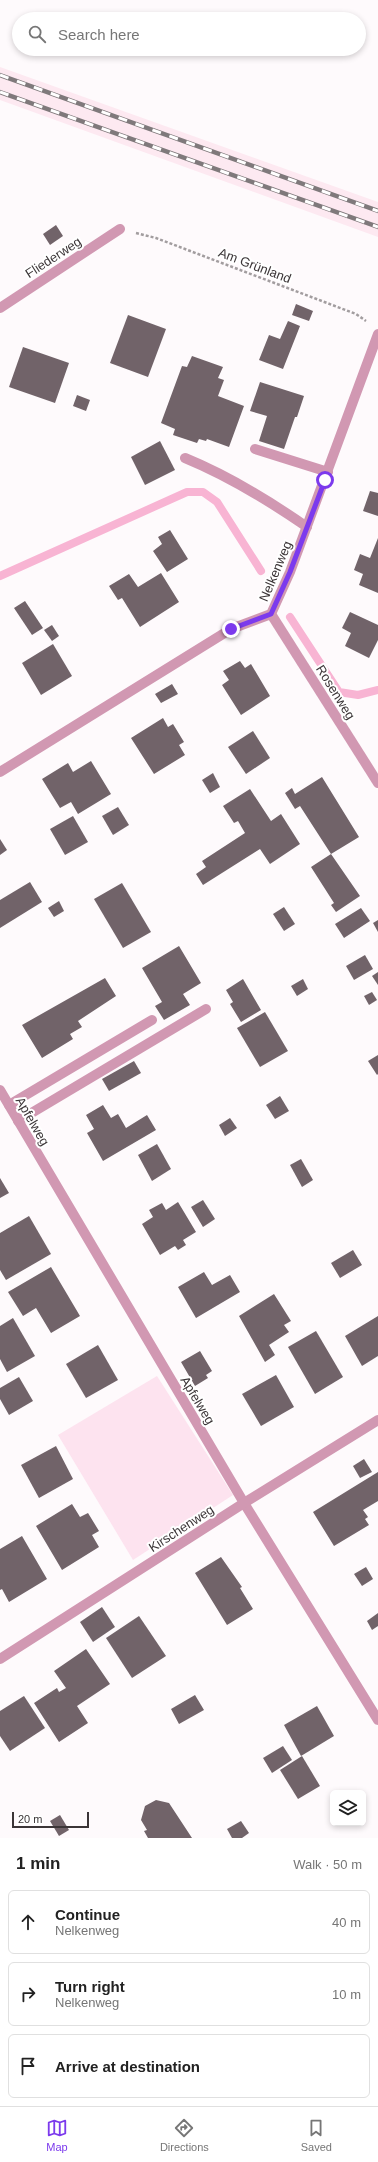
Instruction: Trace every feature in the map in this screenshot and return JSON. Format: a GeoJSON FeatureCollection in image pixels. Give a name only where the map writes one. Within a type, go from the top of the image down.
{"type":"FeatureCollection","features":[{"type":"Feature","properties":{"kind":"street","name":"Fliederweg"},"geometry":{"type":"LineString","coordinates":[[0,308],[120,228]]}},
{"type":"Feature","properties":{"kind":"street","name":"Nelkenweg"},"geometry":{"type":"LineString","coordinates":[[0,772],[231,629],[271,614],[308,527],[378,334]]}},
{"type":"Feature","properties":{"kind":"street"},"geometry":{"type":"LineString","coordinates":[[255,449],[328,472]]}},
{"type":"Feature","properties":{"kind":"street"},"geometry":{"type":"LineString","coordinates":[[185,458],[234,480],[308,527]]}},
{"type":"Feature","properties":{"kind":"street","name":"Rosenweg"},"geometry":{"type":"LineString","coordinates":[[271,614],[378,783]]}},
{"type":"Feature","properties":{"kind":"street"},"geometry":{"type":"LineString","coordinates":[[18,1121],[206,1009]]}},
{"type":"Feature","properties":{"kind":"street"},"geometry":{"type":"LineString","coordinates":[[9,1105],[152,1020]]}},
{"type":"Feature","properties":{"kind":"street","name":"Apfelweg"},"geometry":{"type":"LineString","coordinates":[[0,1090],[244,1503],[378,1720]]}},
{"type":"Feature","properties":{"kind":"street","name":"Kirschenweg"},"geometry":{"type":"LineString","coordinates":[[0,1660],[244,1503],[378,1420]]}},
{"type":"Feature","properties":{"kind":"path","name":"Am Grünland"},"geometry":{"type":"LineString","coordinates":[[120,228],[156,238],[356,314],[367,322]]}},
{"type":"Feature","properties":{"kind":"shaded area"},"geometry":{"type":"Polygon","coordinates":[[[0,67],[378,202],[378,237],[0,100],[0,67]]]}},
{"type":"Feature","properties":{"kind":"shaded area"},"geometry":{"type":"Polygon","coordinates":[[[157,1376],[233,1495],[133,1560],[58,1435],[157,1376]]]}},
{"type":"Feature","properties":{"kind":"building"},"geometry":{"type":"Polygon","coordinates":[[[56,225],[63,236],[50,245],[43,234],[56,225]]]}},
{"type":"Feature","properties":{"kind":"building"},"geometry":{"type":"Polygon","coordinates":[[[296,304],[313,311],[309,321],[292,315],[296,304]]]}},
{"type":"Feature","properties":{"kind":"building"},"geometry":{"type":"Polygon","coordinates":[[[128,315],[166,329],[148,377],[110,363],[128,315]]]}},
{"type":"Feature","properties":{"kind":"building"},"geometry":{"type":"Polygon","coordinates":[[[288,321],[300,326],[283,369],[259,360],[269,335],[280,339],[288,321]]]}},
{"type":"Feature","properties":{"kind":"building"},"geometry":{"type":"Polygon","coordinates":[[[23,347],[69,363],[55,403],[9,387],[23,347]]]}},
{"type":"Feature","properties":{"kind":"building"},"geometry":{"type":"Polygon","coordinates":[[[192,356],[223,367],[218,378],[224,380],[218,396],[244,406],[229,447],[207,439],[206,441],[199,439],[197,443],[173,435],[175,429],[161,423],[182,366],[187,367],[192,356]]]}},
{"type":"Feature","properties":{"kind":"building"},"geometry":{"type":"Polygon","coordinates":[[[260,382],[304,396],[284,449],[259,441],[267,416],[250,411],[260,382]]]}},
{"type":"Feature","properties":{"kind":"building"},"geometry":{"type":"Polygon","coordinates":[[[77,395],[90,400],[86,411],[73,406],[77,395]]]}},
{"type":"Feature","properties":{"kind":"building"},"geometry":{"type":"Polygon","coordinates":[[[160,441],[175,470],[145,485],[131,457],[160,441]]]}},
{"type":"Feature","properties":{"kind":"building"},"geometry":{"type":"Polygon","coordinates":[[[370,491],[378,493],[378,516],[363,511],[370,491]]]}},
{"type":"Feature","properties":{"kind":"building"},"geometry":{"type":"Polygon","coordinates":[[[170,530],[188,559],[167,572],[153,551],[162,544],[158,537],[170,530]]]}},
{"type":"Feature","properties":{"kind":"building"},"geometry":{"type":"Polygon","coordinates":[[[378,538],[378,593],[359,585],[363,574],[354,570],[360,554],[370,558],[378,538]]]}},
{"type":"Feature","properties":{"kind":"building"},"geometry":{"type":"Polygon","coordinates":[[[161,573],[179,602],[140,627],[122,598],[118,600],[109,586],[129,574],[138,587],[161,573]]]}},
{"type":"Feature","properties":{"kind":"building"},"geometry":{"type":"Polygon","coordinates":[[[25,601],[43,628],[32,635],[14,608],[25,601]]]}},
{"type":"Feature","properties":{"kind":"building"},"geometry":{"type":"Polygon","coordinates":[[[350,612],[378,625],[378,640],[369,658],[345,646],[351,633],[342,628],[350,612]]]}},
{"type":"Feature","properties":{"kind":"building"},"geometry":{"type":"Polygon","coordinates":[[[52,625],[59,636],[52,641],[44,630],[52,625]]]}},
{"type":"Feature","properties":{"kind":"building"},"geometry":{"type":"Polygon","coordinates":[[[53,644],[72,676],[41,695],[22,663],[53,644]]]}},
{"type":"Feature","properties":{"kind":"building"},"geometry":{"type":"Polygon","coordinates":[[[240,661],[245,668],[251,664],[270,696],[241,715],[222,685],[229,680],[223,671],[240,661]]]}},
{"type":"Feature","properties":{"kind":"building"},"geometry":{"type":"Polygon","coordinates":[[[172,684],[178,694],[161,703],[155,694],[172,684]]]}},
{"type":"Feature","properties":{"kind":"building"},"geometry":{"type":"Polygon","coordinates":[[[163,718],[168,727],[173,724],[184,742],[179,745],[185,755],[154,774],[131,738],[163,718]]]}},
{"type":"Feature","properties":{"kind":"building"},"geometry":{"type":"Polygon","coordinates":[[[253,731],[270,758],[246,774],[228,747],[253,731]]]}},
{"type":"Feature","properties":{"kind":"building"},"geometry":{"type":"Polygon","coordinates":[[[91,761],[111,794],[78,814],[71,802],[60,808],[42,779],[68,763],[73,772],[91,761]]]}},
{"type":"Feature","properties":{"kind":"building"},"geometry":{"type":"Polygon","coordinates":[[[213,773],[220,787],[210,793],[202,780],[213,773]]]}},
{"type":"Feature","properties":{"kind":"building"},"geometry":{"type":"Polygon","coordinates":[[[322,777],[359,837],[331,854],[300,806],[295,809],[285,793],[292,788],[295,794],[322,777]]]}},
{"type":"Feature","properties":{"kind":"building"},"geometry":{"type":"Polygon","coordinates":[[[250,789],[271,821],[281,814],[300,844],[270,864],[260,849],[203,885],[196,874],[206,867],[202,861],[245,833],[238,821],[234,823],[223,806],[250,789]]]}},
{"type":"Feature","properties":{"kind":"building"},"geometry":{"type":"Polygon","coordinates":[[[118,807],[129,825],[113,835],[102,816],[118,807]]]}},
{"type":"Feature","properties":{"kind":"building"},"geometry":{"type":"Polygon","coordinates":[[[73,816],[88,842],[65,855],[50,829],[73,816]]]}},
{"type":"Feature","properties":{"kind":"building"},"geometry":{"type":"Polygon","coordinates":[[[0,839],[7,850],[0,855],[0,839]]]}},
{"type":"Feature","properties":{"kind":"building"},"geometry":{"type":"Polygon","coordinates":[[[331,854],[360,896],[336,912],[331,905],[334,903],[311,867],[331,854]]]}},
{"type":"Feature","properties":{"kind":"building"},"geometry":{"type":"Polygon","coordinates":[[[30,882],[42,902],[0,928],[0,900],[30,882]]]}},
{"type":"Feature","properties":{"kind":"building"},"geometry":{"type":"Polygon","coordinates":[[[122,883],[151,932],[123,948],[94,899],[122,883]]]}},
{"type":"Feature","properties":{"kind":"building"},"geometry":{"type":"Polygon","coordinates":[[[59,901],[64,911],[54,917],[48,908],[59,901]]]}},
{"type":"Feature","properties":{"kind":"building"},"geometry":{"type":"Polygon","coordinates":[[[284,907],[295,924],[284,931],[273,914],[284,907]]]}},
{"type":"Feature","properties":{"kind":"building"},"geometry":{"type":"Polygon","coordinates":[[[361,908],[370,921],[344,938],[335,924],[361,908]]]}},
{"type":"Feature","properties":{"kind":"building"},"geometry":{"type":"Polygon","coordinates":[[[378,920],[378,932],[373,923],[378,920]]]}},
{"type":"Feature","properties":{"kind":"building"},"geometry":{"type":"Polygon","coordinates":[[[179,946],[201,983],[183,994],[190,1005],[164,1020],[155,1006],[162,1002],[142,968],[179,946]]]}},
{"type":"Feature","properties":{"kind":"building"},"geometry":{"type":"Polygon","coordinates":[[[365,955],[373,969],[354,980],[346,966],[365,955]]]}},
{"type":"Feature","properties":{"kind":"building"},"geometry":{"type":"Polygon","coordinates":[[[378,972],[378,985],[372,976],[378,972]]]}},
{"type":"Feature","properties":{"kind":"building"},"geometry":{"type":"Polygon","coordinates":[[[105,978],[116,996],[78,1021],[82,1027],[70,1034],[73,1039],[42,1058],[22,1025],[105,978]]]}},
{"type":"Feature","properties":{"kind":"building"},"geometry":{"type":"Polygon","coordinates":[[[243,979],[261,1010],[241,1022],[230,1004],[233,1002],[226,990],[243,979]]]}},
{"type":"Feature","properties":{"kind":"building"},"geometry":{"type":"Polygon","coordinates":[[[303,979],[308,989],[297,996],[291,986],[303,979]]]}},
{"type":"Feature","properties":{"kind":"building"},"geometry":{"type":"Polygon","coordinates":[[[372,992],[377,1000],[369,1005],[364,996],[372,992]]]}},
{"type":"Feature","properties":{"kind":"building"},"geometry":{"type":"Polygon","coordinates":[[[265,1012],[288,1051],[260,1067],[237,1028],[265,1012]]]}},
{"type":"Feature","properties":{"kind":"building"},"geometry":{"type":"Polygon","coordinates":[[[378,1055],[378,1074],[377,1075],[368,1061],[378,1055]]]}},
{"type":"Feature","properties":{"kind":"building"},"geometry":{"type":"Polygon","coordinates":[[[134,1061],[141,1073],[109,1091],[102,1079],[134,1061]]]}},
{"type":"Feature","properties":{"kind":"building"},"geometry":{"type":"Polygon","coordinates":[[[280,1096],[289,1111],[275,1119],[266,1105],[280,1096]]]}},
{"type":"Feature","properties":{"kind":"building"},"geometry":{"type":"Polygon","coordinates":[[[103,1105],[111,1118],[118,1114],[126,1128],[147,1115],[156,1130],[103,1161],[87,1133],[94,1129],[86,1115],[103,1105]]]}},
{"type":"Feature","properties":{"kind":"building"},"geometry":{"type":"Polygon","coordinates":[[[230,1118],[237,1128],[225,1136],[219,1125],[230,1118]]]}},
{"type":"Feature","properties":{"kind":"building"},"geometry":{"type":"Polygon","coordinates":[[[157,1144],[171,1169],[152,1181],[138,1155],[157,1144]]]}},
{"type":"Feature","properties":{"kind":"building"},"geometry":{"type":"Polygon","coordinates":[[[301,1159],[313,1180],[302,1187],[290,1165],[301,1159]]]}},
{"type":"Feature","properties":{"kind":"building"},"geometry":{"type":"Polygon","coordinates":[[[0,1178],[9,1193],[0,1198],[0,1178]]]}},
{"type":"Feature","properties":{"kind":"building"},"geometry":{"type":"Polygon","coordinates":[[[203,1200],[215,1219],[203,1227],[191,1207],[203,1200]]]}},
{"type":"Feature","properties":{"kind":"building"},"geometry":{"type":"Polygon","coordinates":[[[178,1202],[196,1232],[183,1240],[186,1245],[178,1250],[175,1246],[160,1255],[142,1224],[153,1217],[149,1210],[162,1203],[166,1210],[178,1202]]]}},
{"type":"Feature","properties":{"kind":"building"},"geometry":{"type":"Polygon","coordinates":[[[29,1216],[51,1254],[6,1280],[0,1270],[0,1233],[29,1216]]]}},
{"type":"Feature","properties":{"kind":"building"},"geometry":{"type":"Polygon","coordinates":[[[353,1250],[362,1265],[340,1278],[331,1263],[353,1250]]]}},
{"type":"Feature","properties":{"kind":"building"},"geometry":{"type":"Polygon","coordinates":[[[51,1267],[80,1316],[51,1333],[36,1308],[23,1316],[8,1292],[51,1267]]]}},
{"type":"Feature","properties":{"kind":"building"},"geometry":{"type":"Polygon","coordinates":[[[204,1272],[212,1285],[230,1275],[240,1292],[196,1318],[178,1287],[204,1272]]]}},
{"type":"Feature","properties":{"kind":"building"},"geometry":{"type":"Polygon","coordinates":[[[274,1294],[291,1321],[284,1325],[289,1332],[269,1345],[275,1355],[265,1362],[239,1316],[274,1294]]]}},
{"type":"Feature","properties":{"kind":"building"},"geometry":{"type":"Polygon","coordinates":[[[378,1316],[378,1356],[362,1366],[345,1336],[378,1316]]]}},
{"type":"Feature","properties":{"kind":"building"},"geometry":{"type":"Polygon","coordinates":[[[13,1318],[35,1356],[7,1372],[0,1359],[0,1326],[13,1318]]]}},
{"type":"Feature","properties":{"kind":"building"},"geometry":{"type":"Polygon","coordinates":[[[316,1331],[343,1377],[315,1394],[288,1347],[316,1331]]]}},
{"type":"Feature","properties":{"kind":"building"},"geometry":{"type":"Polygon","coordinates":[[[98,1345],[118,1380],[86,1398],[66,1364],[98,1345]]]}},
{"type":"Feature","properties":{"kind":"building"},"geometry":{"type":"Polygon","coordinates":[[[200,1351],[212,1371],[206,1375],[208,1378],[195,1386],[181,1362],[200,1351]]]}},
{"type":"Feature","properties":{"kind":"building"},"geometry":{"type":"Polygon","coordinates":[[[276,1375],[294,1407],[261,1426],[242,1394],[276,1375]]]}},
{"type":"Feature","properties":{"kind":"building"},"geometry":{"type":"Polygon","coordinates":[[[19,1377],[33,1401],[9,1415],[0,1399],[0,1388],[19,1377]]]}},
{"type":"Feature","properties":{"kind":"building"},"geometry":{"type":"Polygon","coordinates":[[[56,1446],[73,1479],[39,1498],[21,1465],[56,1446]]]}},
{"type":"Feature","properties":{"kind":"building"},"geometry":{"type":"Polygon","coordinates":[[[364,1459],[372,1472],[360,1478],[353,1466],[364,1459]]]}},
{"type":"Feature","properties":{"kind":"building"},"geometry":{"type":"Polygon","coordinates":[[[378,1472],[378,1501],[363,1510],[368,1517],[365,1519],[369,1525],[334,1546],[313,1512],[378,1472]]]}},
{"type":"Feature","properties":{"kind":"building"},"geometry":{"type":"Polygon","coordinates":[[[72,1504],[80,1517],[88,1513],[99,1531],[92,1535],[99,1547],[62,1570],[36,1526],[72,1504]]]}},
{"type":"Feature","properties":{"kind":"building"},"geometry":{"type":"Polygon","coordinates":[[[22,1536],[47,1579],[9,1602],[2,1589],[0,1590],[0,1549],[22,1536]]]}},
{"type":"Feature","properties":{"kind":"building"},"geometry":{"type":"Polygon","coordinates":[[[221,1557],[242,1587],[240,1588],[253,1609],[227,1625],[195,1573],[221,1557]]]}},
{"type":"Feature","properties":{"kind":"building"},"geometry":{"type":"Polygon","coordinates":[[[366,1567],[373,1579],[362,1586],[354,1574],[366,1567]]]}},
{"type":"Feature","properties":{"kind":"building"},"geometry":{"type":"Polygon","coordinates":[[[102,1607],[115,1627],[93,1642],[80,1622],[102,1607]]]}},
{"type":"Feature","properties":{"kind":"building"},"geometry":{"type":"Polygon","coordinates":[[[378,1613],[378,1626],[372,1630],[367,1621],[378,1613]]]}},
{"type":"Feature","properties":{"kind":"building"},"geometry":{"type":"Polygon","coordinates":[[[139,1616],[166,1656],[132,1678],[106,1638],[139,1616]]]}},
{"type":"Feature","properties":{"kind":"building"},"geometry":{"type":"Polygon","coordinates":[[[86,1649],[110,1684],[77,1706],[88,1723],[59,1742],[34,1703],[57,1688],[59,1692],[66,1688],[54,1671],[86,1649]]]}},
{"type":"Feature","properties":{"kind":"building"},"geometry":{"type":"Polygon","coordinates":[[[195,1695],[204,1710],[179,1724],[171,1709],[195,1695]]]}},
{"type":"Feature","properties":{"kind":"building"},"geometry":{"type":"Polygon","coordinates":[[[24,1696],[45,1728],[10,1751],[0,1736],[0,1711],[24,1696]]]}},
{"type":"Feature","properties":{"kind":"building"},"geometry":{"type":"Polygon","coordinates":[[[317,1706],[334,1736],[301,1756],[284,1725],[317,1706]]]}},
{"type":"Feature","properties":{"kind":"building"},"geometry":{"type":"Polygon","coordinates":[[[283,1746],[292,1760],[272,1773],[263,1758],[283,1746]]]}},
{"type":"Feature","properties":{"kind":"building"},"geometry":{"type":"Polygon","coordinates":[[[302,1756],[320,1786],[298,1799],[280,1770],[302,1756]]]}},
{"type":"Feature","properties":{"kind":"building"},"geometry":{"type":"Polygon","coordinates":[[[156,1800],[169,1803],[192,1838],[148,1838],[144,1831],[147,1830],[141,1820],[145,1806],[156,1800]]]}},
{"type":"Feature","properties":{"kind":"building"},"geometry":{"type":"Polygon","coordinates":[[[60,1815],[69,1830],[59,1836],[50,1821],[60,1815]]]}},
{"type":"Feature","properties":{"kind":"building"},"geometry":{"type":"Polygon","coordinates":[[[241,1821],[249,1833],[242,1838],[232,1838],[227,1829],[241,1821]]]}},
{"type":"Feature","properties":{"kind":"waterway"},"geometry":{"type":"LineString","coordinates":[[0,576],[187,492],[203,492],[217,502],[261,571]]}},
{"type":"Feature","properties":{"kind":"waterway"},"geometry":{"type":"LineString","coordinates":[[290,617],[339,692],[358,695],[378,690]]}},
{"type":"Feature","properties":{"kind":"railway"},"geometry":{"type":"LineString","coordinates":[[0,75],[378,211]]}},
{"type":"Feature","properties":{"kind":"railway"},"geometry":{"type":"LineString","coordinates":[[0,92],[378,227]]}},
{"type":"Feature","properties":{"kind":"route"},"geometry":{"type":"LineString","coordinates":[[231,629],[271,614],[290,572],[325,480]]}}]}
